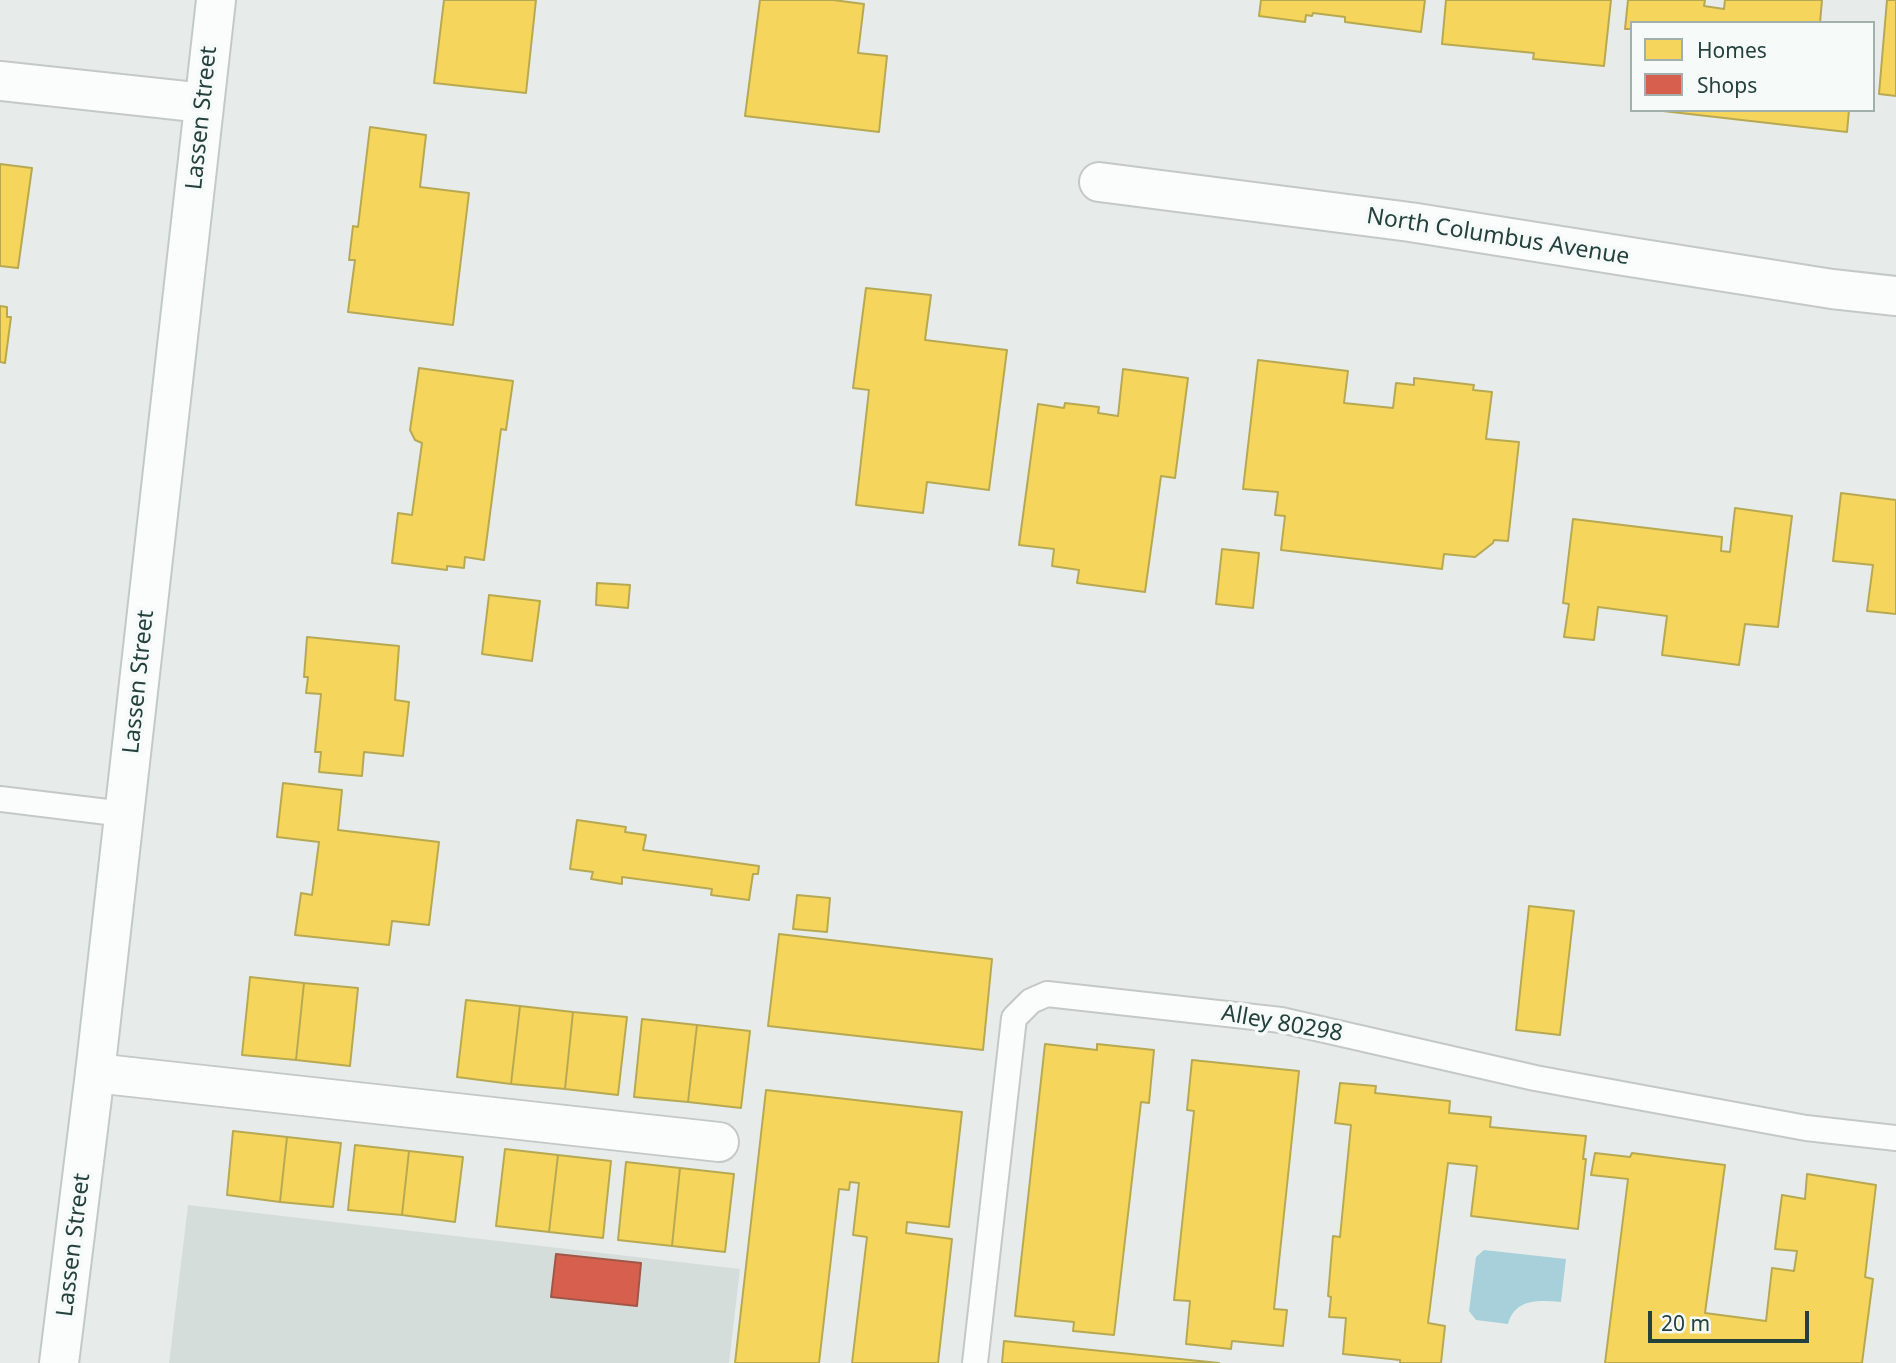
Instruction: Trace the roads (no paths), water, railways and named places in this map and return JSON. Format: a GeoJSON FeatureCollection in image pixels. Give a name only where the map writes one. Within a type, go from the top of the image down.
{"type":"FeatureCollection","features":[{"type":"Feature","properties":{"kind":"street","name":"Lassen Street"},"geometry":{"type":"LineString","coordinates":[[59,1363],[95,1073],[216,0]]}},
{"type":"Feature","properties":{"kind":"street"},"geometry":{"type":"LineString","coordinates":[[0,81],[204,103]]}},
{"type":"Feature","properties":{"kind":"street","name":"North Columbus Avenue"},"geometry":{"type":"LineString","coordinates":[[1099,182],[1410,222],[1832,289],[1896,296]]}},
{"type":"Feature","properties":{"kind":"street"},"geometry":{"type":"LineString","coordinates":[[95,1073],[719,1142]]}},
{"type":"Feature","properties":{"kind":"lane"},"geometry":{"type":"LineString","coordinates":[[0,799],[124,814]]}},
{"type":"Feature","properties":{"kind":"lane","name":"Alley 80298"},"geometry":{"type":"LineString","coordinates":[[975,1363],[1014,1018],[1031,1001],[1047,994],[1282,1020],[1535,1079],[1806,1128],[1896,1138]]}},
{"type":"Feature","properties":{"kind":"water"},"geometry":{"type":"Polygon","coordinates":[[[1484,1250],[1566,1259],[1561,1302],[1529,1302],[1516,1309],[1508,1324],[1476,1320],[1469,1311],[1476,1257],[1484,1250]]]}}]}
